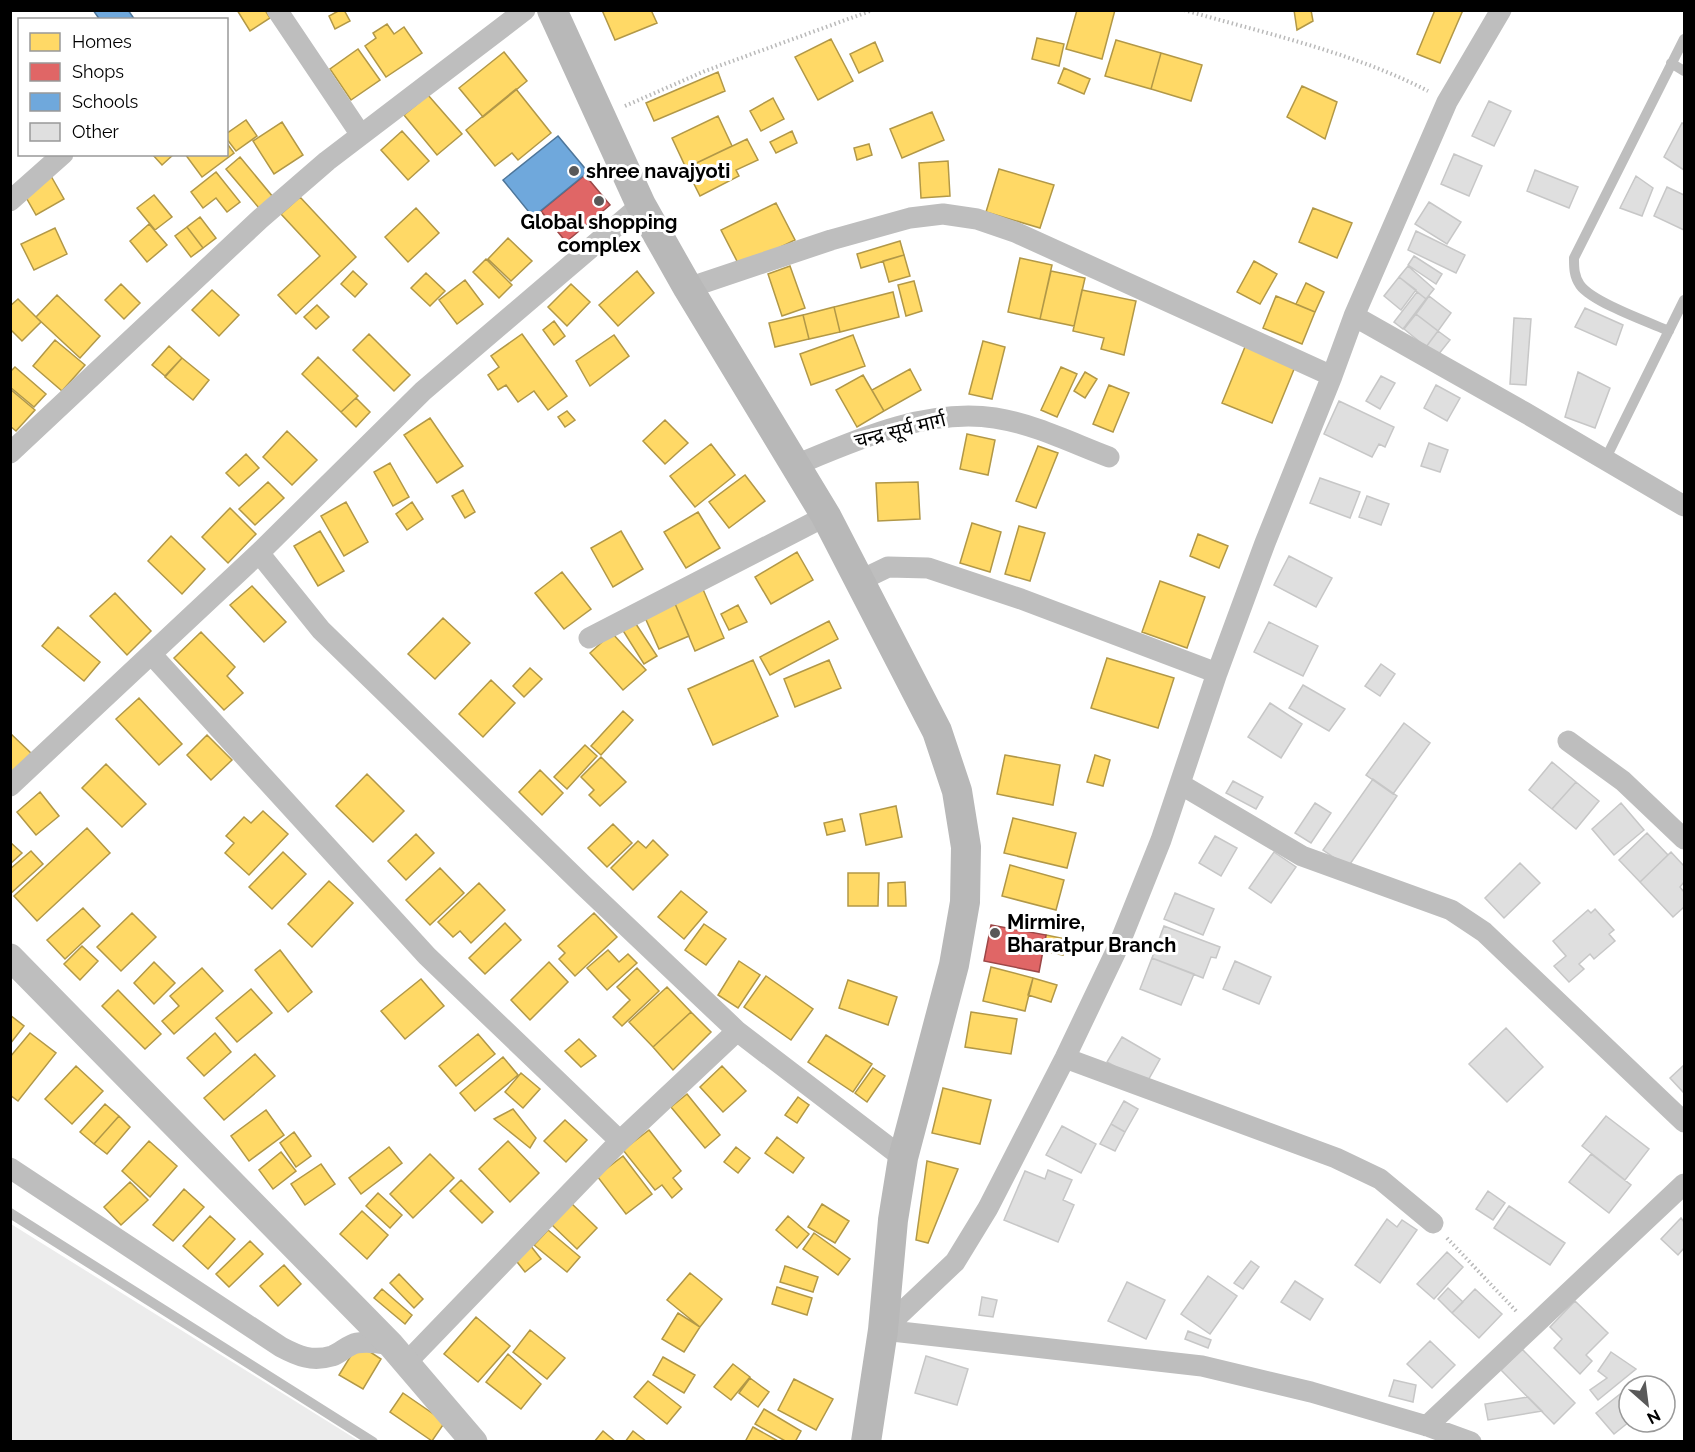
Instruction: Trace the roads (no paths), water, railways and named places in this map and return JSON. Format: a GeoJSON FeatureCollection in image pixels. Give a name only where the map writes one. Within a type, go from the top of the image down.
{"type":"FeatureCollection","features":[{"type":"Feature","properties":{"kind":"main road"},"geometry":{"type":"LineString","coordinates":[[552,10],[641,205],[688,288],[826,516],[937,731],[957,790],[966,846],[965,902],[954,965],[903,1158],[893,1220],[882,1330],[866,1442]]}},
{"type":"Feature","properties":{"kind":"street"},"geometry":{"type":"LineString","coordinates":[[277,10],[361,135]]}},
{"type":"Feature","properties":{"kind":"street"},"geometry":{"type":"LineString","coordinates":[[10,453],[260,219],[327,161],[525,10]]}},
{"type":"Feature","properties":{"kind":"street"},"geometry":{"type":"LineString","coordinates":[[882,1330],[955,1262],[988,1208],[1065,1058],[1118,947],[1161,840],[1217,673],[1265,543],[1332,376],[1353,316],[1447,102],[1501,10]]}},
{"type":"Feature","properties":{"kind":"street"},"geometry":{"type":"LineString","coordinates":[[10,201],[61,156]]}},
{"type":"Feature","properties":{"kind":"street"},"geometry":{"type":"LineString","coordinates":[[10,786],[259,553],[423,392],[641,205]]}},
{"type":"Feature","properties":{"kind":"street"},"geometry":{"type":"LineString","coordinates":[[688,288],[831,240],[910,218],[943,214],[977,219],[1015,232],[1332,376]]}},
{"type":"Feature","properties":{"kind":"street"},"geometry":{"type":"LineString","coordinates":[[1353,316],[1684,507]]}},
{"type":"Feature","properties":{"kind":"street","name":"चन्द्र सूर्य मार्ग"},"geometry":{"type":"LineString","coordinates":[[796,465],[848,443],[917,422],[959,416],[996,418],[1026,426],[1109,457]]}},
{"type":"Feature","properties":{"kind":"street"},"geometry":{"type":"LineString","coordinates":[[589,638],[826,516]]}},
{"type":"Feature","properties":{"kind":"street"},"geometry":{"type":"LineString","coordinates":[[259,553],[321,630],[736,1030],[903,1158]]}},
{"type":"Feature","properties":{"kind":"street"},"geometry":{"type":"LineString","coordinates":[[859,581],[888,567],[928,568],[1021,599],[1217,673]]}},
{"type":"Feature","properties":{"kind":"street"},"geometry":{"type":"LineString","coordinates":[[152,655],[427,956],[620,1141]]}},
{"type":"Feature","properties":{"kind":"street"},"geometry":{"type":"LineString","coordinates":[[1568,741],[1623,781],[1684,839]]}},
{"type":"Feature","properties":{"kind":"street"},"geometry":{"type":"LineString","coordinates":[[1180,784],[1302,856],[1451,910],[1466,919],[1484,932],[1684,1122]]}},
{"type":"Feature","properties":{"kind":"street"},"geometry":{"type":"LineString","coordinates":[[10,957],[399,1354],[474,1442]]}},
{"type":"Feature","properties":{"kind":"street"},"geometry":{"type":"LineString","coordinates":[[399,1354],[736,1030]]}},
{"type":"Feature","properties":{"kind":"street"},"geometry":{"type":"LineString","coordinates":[[1065,1058],[1336,1158],[1380,1179],[1433,1223]]}},
{"type":"Feature","properties":{"kind":"street"},"geometry":{"type":"LineString","coordinates":[[10,1168],[301,1358],[333,1356],[350,1345],[360,1342],[370,1342],[399,1354]]}},
{"type":"Feature","properties":{"kind":"street"},"geometry":{"type":"LineString","coordinates":[[1427,1426],[1684,1184]]}},
{"type":"Feature","properties":{"kind":"street"},"geometry":{"type":"LineString","coordinates":[[882,1330],[1202,1366],[1311,1392],[1427,1426],[1471,1442]]}},
{"type":"Feature","properties":{"kind":"lane"},"geometry":{"type":"LineString","coordinates":[[1669,331],[1592,296],[1581,287],[1574,274],[1574,258],[1684,39]]}},
{"type":"Feature","properties":{"kind":"lane"},"geometry":{"type":"LineString","coordinates":[[1671,63],[1684,71]]}},
{"type":"Feature","properties":{"kind":"lane"},"geometry":{"type":"LineString","coordinates":[[1605,460],[1684,300]]}},
{"type":"Feature","properties":{"kind":"lane"},"geometry":{"type":"LineString","coordinates":[[10,1213],[373,1442]]}},
{"type":"Feature","properties":{"kind":"place","name":"shree navajyoti"},"geometry":{"type":"Point","coordinates":[574,171]}},
{"type":"Feature","properties":{"kind":"place","name":"Global shopping complex"},"geometry":{"type":"Point","coordinates":[599,201]}},
{"type":"Feature","properties":{"kind":"place","name":"Mirmire, Bharatpur Branch"},"geometry":{"type":"Point","coordinates":[995,933]}}]}
